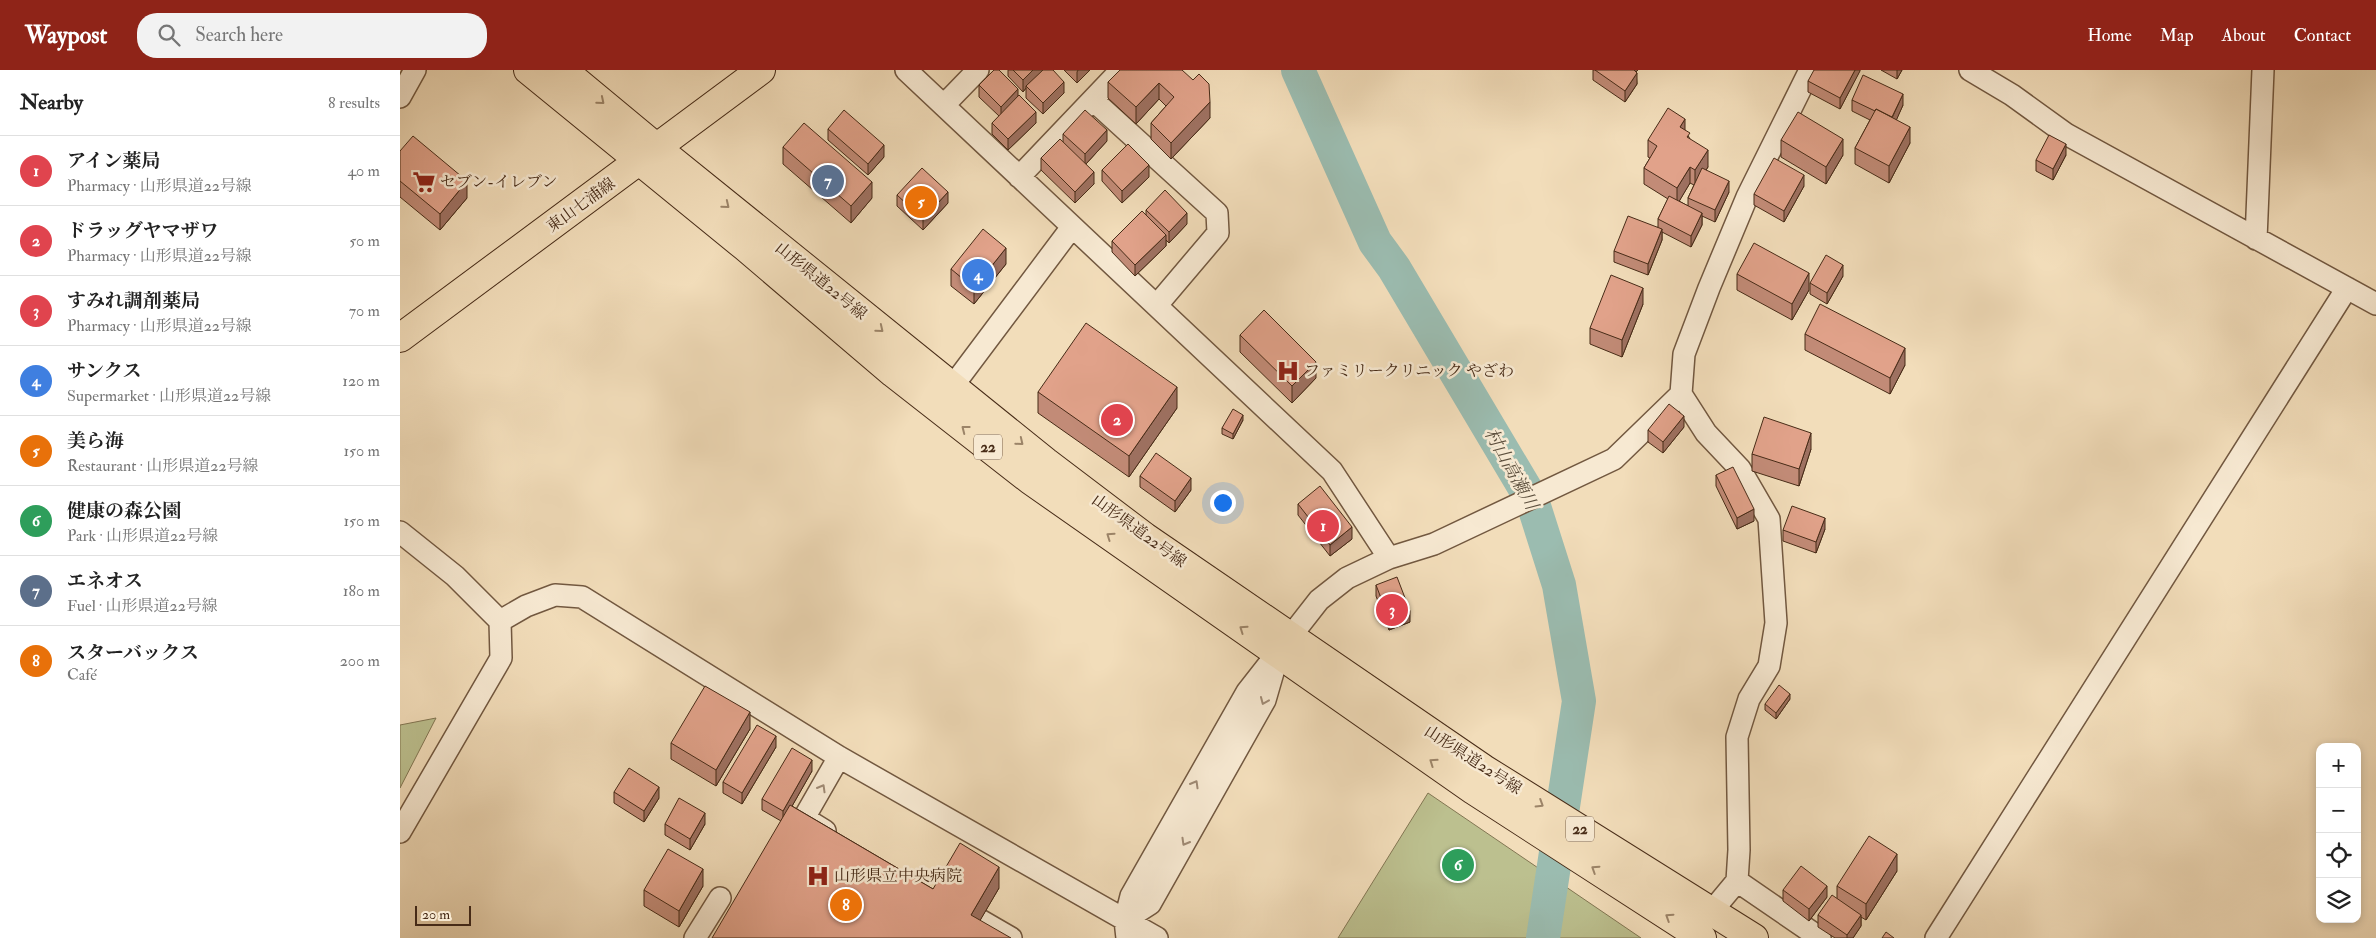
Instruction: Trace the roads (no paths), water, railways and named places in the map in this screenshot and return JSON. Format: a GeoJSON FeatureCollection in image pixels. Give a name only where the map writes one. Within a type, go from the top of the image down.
{"type":"FeatureCollection","features":[{"type":"Feature","properties":{"kind":"main road","name":"山形県道22号線"},"geometry":{"type":"LineString","coordinates":[[528,70],[648,155],[952,387],[1283,645]]}},
{"type":"Feature","properties":{"kind":"main road","name":"山形県道22号線"},"geometry":{"type":"LineString","coordinates":[[563,70],[648,155],[893,373],[1023,474],[1283,645],[1479,779],[1636,896],[1702,938]]}},
{"type":"Feature","properties":{"kind":"main road","name":"東山七浦線"},"geometry":{"type":"LineString","coordinates":[[400,338],[761,70]]}},
{"type":"Feature","properties":{"kind":"main road","name":"山形県道22号線"},"geometry":{"type":"LineString","coordinates":[[1479,779],[1676,889],[1754,938]]}},
{"type":"Feature","properties":{"kind":"street"},"geometry":{"type":"LineString","coordinates":[[400,97],[415,70]]}},
{"type":"Feature","properties":{"kind":"street"},"geometry":{"type":"LineString","coordinates":[[906,70],[1332,471],[1390,558]]}},
{"type":"Feature","properties":{"kind":"street"},"geometry":{"type":"LineString","coordinates":[[944,105],[978,70]]}},
{"type":"Feature","properties":{"kind":"street"},"geometry":{"type":"LineString","coordinates":[[1019,177],[1094,101],[1121,70]]}},
{"type":"Feature","properties":{"kind":"street"},"geometry":{"type":"LineString","coordinates":[[1712,911],[1736,881],[1739,850],[1737,737],[1749,699],[1769,666],[1776,623],[1768,519],[1740,469],[1706,433],[1681,394],[1684,354],[1747,197],[1810,70]]}},
{"type":"Feature","properties":{"kind":"street"},"geometry":{"type":"LineString","coordinates":[[1970,70],[2012,95],[2066,134],[2376,304]]}},
{"type":"Feature","properties":{"kind":"street"},"geometry":{"type":"LineString","coordinates":[[2256,239],[2263,70]]}},
{"type":"Feature","properties":{"kind":"street"},"geometry":{"type":"LineString","coordinates":[[1094,101],[1217,213],[1218,233],[1157,305]]}},
{"type":"Feature","properties":{"kind":"street"},"geometry":{"type":"LineString","coordinates":[[952,387],[1072,227]]}},
{"type":"Feature","properties":{"kind":"street"},"geometry":{"type":"LineString","coordinates":[[1936,938],[2347,288]]}},
{"type":"Feature","properties":{"kind":"street"},"geometry":{"type":"LineString","coordinates":[[1126,929],[1150,904],[1265,700],[1283,645],[1319,600],[1347,578],[1390,558],[1434,544],[1614,459],[1681,394]]}},
{"type":"Feature","properties":{"kind":"street"},"geometry":{"type":"LineString","coordinates":[[400,532],[455,576],[500,621],[501,658],[400,832]]}},
{"type":"Feature","properties":{"kind":"street"},"geometry":{"type":"LineString","coordinates":[[500,621],[526,606],[554,595],[582,598],[840,757],[1126,929],[1157,938]]}},
{"type":"Feature","properties":{"kind":"street"},"geometry":{"type":"LineString","coordinates":[[839,838],[804,818],[840,757]]}},
{"type":"Feature","properties":{"kind":"street"},"geometry":{"type":"LineString","coordinates":[[1736,881],[1820,938]]}},
{"type":"Feature","properties":{"kind":"street"},"geometry":{"type":"LineString","coordinates":[[695,938],[720,898]]}},
{"type":"Feature","properties":{"kind":"street"},"geometry":{"type":"LineString","coordinates":[[959,908],[1011,938]]}},
{"type":"Feature","properties":{"kind":"waterway","name":"村山高瀬川"},"geometry":{"type":"LineString","coordinates":[[1298,70],[1375,242],[1394,268],[1532,500],[1559,585],[1579,701],[1543,938]]}},
{"type":"Feature","properties":{"kind":"place","name":"エネオス"},"geometry":{"type":"Point","coordinates":[828,181]}},
{"type":"Feature","properties":{"kind":"place","name":"セブン-イレブン"},"geometry":{"type":"Point","coordinates":[424,182]}},
{"type":"Feature","properties":{"kind":"place","name":"美ら海"},"geometry":{"type":"Point","coordinates":[921,202]}},
{"type":"Feature","properties":{"kind":"place","name":"サンクス"},"geometry":{"type":"Point","coordinates":[978,275]}},
{"type":"Feature","properties":{"kind":"place","name":"ファミリークリニック やざわ"},"geometry":{"type":"Point","coordinates":[1288,371]}},
{"type":"Feature","properties":{"kind":"place","name":"ドラッグヤマザワ"},"geometry":{"type":"Point","coordinates":[1117,420]}},
{"type":"Feature","properties":{"kind":"place","name":"アイン薬局"},"geometry":{"type":"Point","coordinates":[1323,526]}},
{"type":"Feature","properties":{"kind":"place","name":"すみれ調剤薬局"},"geometry":{"type":"Point","coordinates":[1392,610]}},
{"type":"Feature","properties":{"kind":"place","name":"健康の森公園"},"geometry":{"type":"Point","coordinates":[1458,865]}},
{"type":"Feature","properties":{"kind":"place","name":"山形県立中央病院"},"geometry":{"type":"Point","coordinates":[818,876]}},
{"type":"Feature","properties":{"kind":"place","name":"スターバックス"},"geometry":{"type":"Point","coordinates":[846,905]}}]}
